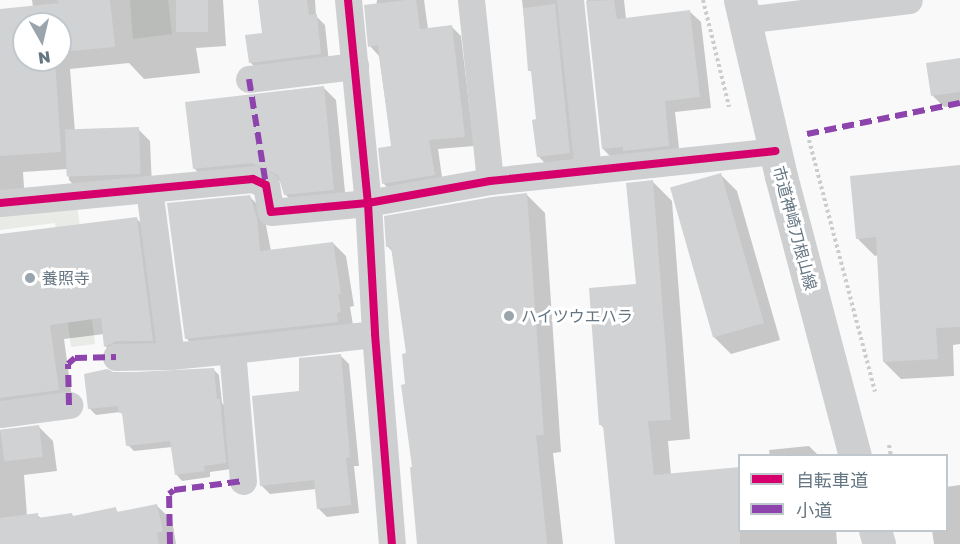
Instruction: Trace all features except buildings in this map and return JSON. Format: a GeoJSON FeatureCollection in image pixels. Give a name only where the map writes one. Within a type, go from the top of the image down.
{"type":"FeatureCollection","features":[{"type":"Feature","properties":{"kind":"street"},"geometry":{"type":"LineString","coordinates":[[348,0],[368,203],[375,334],[392,544]]}},
{"type":"Feature","properties":{"kind":"street"},"geometry":{"type":"LineString","coordinates":[[471,0],[490,181]]}},
{"type":"Feature","properties":{"kind":"street"},"geometry":{"type":"LineString","coordinates":[[570,0],[588,170]]}},
{"type":"Feature","properties":{"kind":"street"},"geometry":{"type":"LineString","coordinates":[[742,10],[909,0]]}},
{"type":"Feature","properties":{"kind":"street","name":"市道神崎刀根山線"},"geometry":{"type":"LineString","coordinates":[[742,10],[775,152],[854,454]]}},
{"type":"Feature","properties":{"kind":"street"},"geometry":{"type":"LineString","coordinates":[[249,80],[355,66]]}},
{"type":"Feature","properties":{"kind":"street"},"geometry":{"type":"LineString","coordinates":[[0,203],[253,179],[266,185],[271,212],[368,203],[490,181],[775,152]]}},
{"type":"Feature","properties":{"kind":"street"},"geometry":{"type":"LineString","coordinates":[[148,189],[171,356]]}},
{"type":"Feature","properties":{"kind":"street"},"geometry":{"type":"LineString","coordinates":[[116,357],[171,356],[375,334]]}},
{"type":"Feature","properties":{"kind":"street"},"geometry":{"type":"LineString","coordinates":[[232,350],[243,481]]}},
{"type":"Feature","properties":{"kind":"street"},"geometry":{"type":"LineString","coordinates":[[0,414],[69,405]]}},
{"type":"Feature","properties":{"kind":"path"},"geometry":{"type":"LineString","coordinates":[[807,134],[876,398]]}},
{"type":"Feature","properties":{"kind":"path"},"geometry":{"type":"LineString","coordinates":[[888,444],[890,454]]}},
{"type":"Feature","properties":{"kind":"shaded area"},"geometry":{"type":"Polygon","coordinates":[[[130,0],[168,0],[172,34],[133,39],[130,0]]]}},
{"type":"Feature","properties":{"kind":"shaded area"},"geometry":{"type":"Polygon","coordinates":[[[77,204],[95,344],[71,347],[55,223],[0,230],[0,214],[77,204]]]}},
{"type":"Feature","properties":{"kind":"marked path"},"geometry":{"type":"LineString","coordinates":[[249,79],[266,185]]}},
{"type":"Feature","properties":{"kind":"marked path"},"geometry":{"type":"LineString","coordinates":[[807,134],[960,103]]}},
{"type":"Feature","properties":{"kind":"marked path"},"geometry":{"type":"LineString","coordinates":[[69,405],[68,364],[75,358],[116,357]]}},
{"type":"Feature","properties":{"kind":"marked path"},"geometry":{"type":"LineString","coordinates":[[170,544],[169,494],[174,490],[243,481]]}},
{"type":"Feature","properties":{"kind":"cycle path"},"geometry":{"type":"LineString","coordinates":[[348,0],[368,203],[375,334],[392,544]]}},
{"type":"Feature","properties":{"kind":"cycle path"},"geometry":{"type":"LineString","coordinates":[[0,203],[253,179],[266,185],[271,212],[368,203],[490,181],[775,151]]}},
{"type":"Feature","properties":{"kind":"place","name":"養照寺"},"geometry":{"type":"Point","coordinates":[30,278]}},
{"type":"Feature","properties":{"kind":"place","name":"ハイツウエハラ"},"geometry":{"type":"Point","coordinates":[509,316]}}]}
